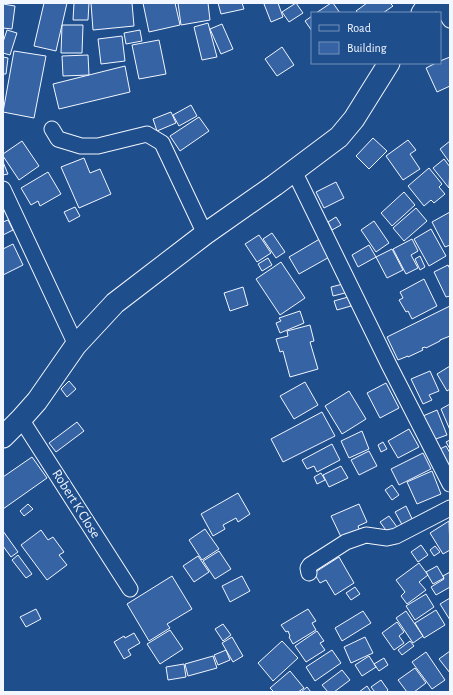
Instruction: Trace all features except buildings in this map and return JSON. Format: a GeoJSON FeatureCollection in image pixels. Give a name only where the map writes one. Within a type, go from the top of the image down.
{"type":"FeatureCollection","features":[{"type":"Feature","properties":{"kind":"street"},"geometry":{"type":"LineString","coordinates":[[423,12],[429,3]]}},
{"type":"Feature","properties":{"kind":"street"},"geometry":{"type":"LineString","coordinates":[[440,3],[450,20]]}},
{"type":"Feature","properties":{"kind":"street"},"geometry":{"type":"LineString","coordinates":[[3,438],[37,401],[76,345],[115,303],[205,234],[339,137],[354,119],[388,64]]}},
{"type":"Feature","properties":{"kind":"street"},"geometry":{"type":"LineString","coordinates":[[52,129],[58,139],[81,146],[98,146],[147,134],[162,143],[205,234]]}},
{"type":"Feature","properties":{"kind":"street"},"geometry":{"type":"LineString","coordinates":[[294,171],[388,365],[441,464],[450,484]]}},
{"type":"Feature","properties":{"kind":"street"},"geometry":{"type":"LineString","coordinates":[[3,189],[76,345]]}},
{"type":"Feature","properties":{"kind":"street","name":"Robert K Close"},"geometry":{"type":"LineString","coordinates":[[21,419],[130,589]]}},
{"type":"Feature","properties":{"kind":"street"},"geometry":{"type":"LineString","coordinates":[[309,573],[308,568],[310,565],[346,542],[366,535],[387,538],[396,536],[450,508]]}}]}
